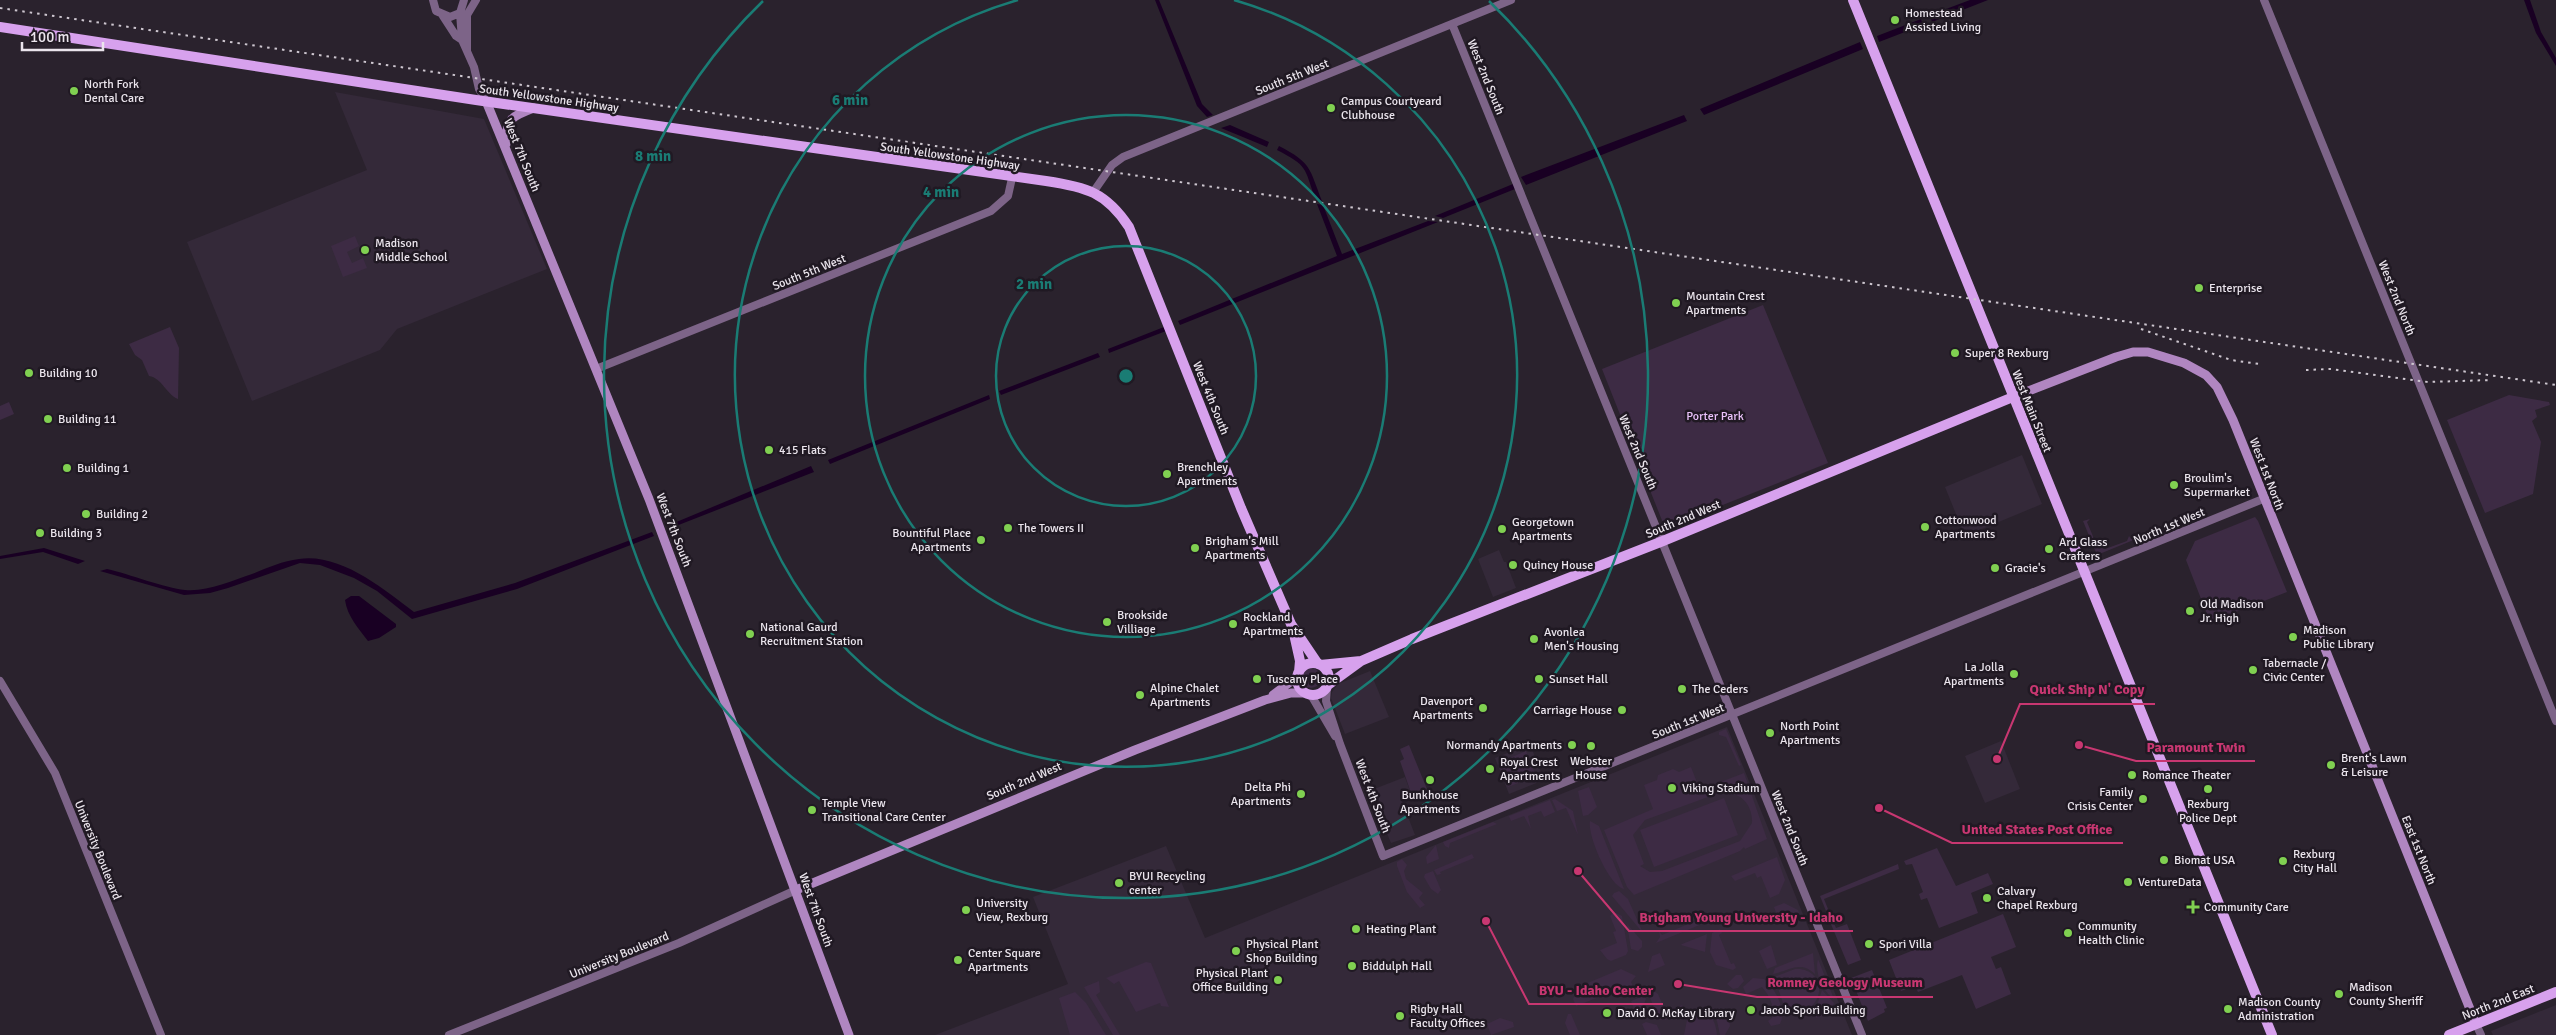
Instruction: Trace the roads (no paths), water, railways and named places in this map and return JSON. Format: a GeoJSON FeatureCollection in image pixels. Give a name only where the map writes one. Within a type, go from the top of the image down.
{"type":"FeatureCollection","features":[{"type":"Feature","properties":{"kind":"main road","name":"West Main Street"},"geometry":{"type":"LineString","coordinates":[[1853,0],[2272,1035]]}},
{"type":"Feature","properties":{"kind":"main road","name":"South Yellowstone Highway"},"geometry":{"type":"LineString","coordinates":[[0,27],[486,101],[1012,178],[1069,184],[1094,191]]}},
{"type":"Feature","properties":{"kind":"main road","name":"West 7th South"},"geometry":{"type":"LineString","coordinates":[[486,101],[648,499],[849,1035]]}},
{"type":"Feature","properties":{"kind":"main road"},"geometry":{"type":"LineString","coordinates":[[506,149],[507,126],[510,120],[514,116],[535,108]]}},
{"type":"Feature","properties":{"kind":"main road","name":"West 4th South"},"geometry":{"type":"LineString","coordinates":[[1094,191],[1110,202],[1129,227],[1241,508],[1291,624],[1299,655],[1298,674]]}},
{"type":"Feature","properties":{"kind":"main road","name":"West 1st North"},"geometry":{"type":"LineString","coordinates":[[2013,397],[2116,357],[2140,352],[2157,354],[2196,368],[2212,381],[2233,420],[2334,675]]}},
{"type":"Feature","properties":{"kind":"main road","name":"South 2nd West"},"geometry":{"type":"LineString","coordinates":[[1327,686],[1361,661],[1663,541],[2013,397]]}},
{"type":"Feature","properties":{"kind":"main road","name":"West 4th South"},"geometry":{"type":"LineString","coordinates":[[1291,624],[1319,664]]}},
{"type":"Feature","properties":{"kind":"main road","name":"South 2nd West"},"geometry":{"type":"LineString","coordinates":[[1319,664],[1361,661]]}},
{"type":"Feature","properties":{"kind":"main road"},"geometry":{"type":"LineString","coordinates":[[1319,664],[1328,673],[1327,686],[1320,694],[1308,694],[1299,686],[1298,674],[1305,666],[1319,664]]}},
{"type":"Feature","properties":{"kind":"main road","name":"South 2nd West"},"geometry":{"type":"LineString","coordinates":[[1265,700],[1298,674]]}},
{"type":"Feature","properties":{"kind":"main road","name":"East 1st North"},"geometry":{"type":"LineString","coordinates":[[2334,675],[2476,1024]]}},
{"type":"Feature","properties":{"kind":"main road","name":"South 2nd West"},"geometry":{"type":"LineString","coordinates":[[796,890],[1073,774],[1265,700],[1291,693],[1308,694]]}},
{"type":"Feature","properties":{"kind":"main road","name":"North 2nd East"},"geometry":{"type":"LineString","coordinates":[[2449,1035],[2556,992]]}},
{"type":"Feature","properties":{"kind":"street","name":"West 7th South"},"geometry":{"type":"LineString","coordinates":[[433,0],[436,11],[443,16],[456,36],[462,40]]}},
{"type":"Feature","properties":{"kind":"street"},"geometry":{"type":"LineString","coordinates":[[443,16],[450,17],[462,7],[476,0]]}},
{"type":"Feature","properties":{"kind":"street"},"geometry":{"type":"LineString","coordinates":[[467,50],[467,14],[476,0]]}},
{"type":"Feature","properties":{"kind":"street","name":"South 5th West"},"geometry":{"type":"LineString","coordinates":[[1094,191],[1112,165],[1123,157],[1511,0]]}},
{"type":"Feature","properties":{"kind":"street","name":"West 2nd North"},"geometry":{"type":"LineString","coordinates":[[2264,0],[2556,722]]}},
{"type":"Feature","properties":{"kind":"street","name":"West 7th South"},"geometry":{"type":"LineString","coordinates":[[462,7],[462,40],[479,89],[486,101]]}},
{"type":"Feature","properties":{"kind":"street","name":"West 2nd South"},"geometry":{"type":"LineString","coordinates":[[1452,24],[1862,1035]]}},
{"type":"Feature","properties":{"kind":"street","name":"South 5th West"},"geometry":{"type":"LineString","coordinates":[[596,369],[991,212],[1008,196],[1012,178]]}},
{"type":"Feature","properties":{"kind":"street","name":"North 1st West"},"geometry":{"type":"LineString","coordinates":[[2084,572],[2263,499]]}},
{"type":"Feature","properties":{"kind":"street","name":"South 1st West"},"geometry":{"type":"LineString","coordinates":[[1384,856],[2084,572]]}},
{"type":"Feature","properties":{"kind":"street","name":"University Boulevard"},"geometry":{"type":"LineString","coordinates":[[0,680],[55,773],[160,1035]]}},
{"type":"Feature","properties":{"kind":"street","name":"West 4th South"},"geometry":{"type":"LineString","coordinates":[[1327,686],[1326,701],[1340,744],[1384,856]]}},
{"type":"Feature","properties":{"kind":"street","name":"West 4th South"},"geometry":{"type":"LineString","coordinates":[[1308,694],[1340,744]]}},
{"type":"Feature","properties":{"kind":"street","name":"University Boulevard"},"geometry":{"type":"LineString","coordinates":[[449,1035],[678,943],[796,890]]}},
{"type":"Feature","properties":{"kind":"street","name":"East 1st North"},"geometry":{"type":"LineString","coordinates":[[2476,1024],[2481,1035]]}},
{"type":"Feature","properties":{"kind":"railway"},"geometry":{"type":"LineString","coordinates":[[0,8],[2556,385]]}},
{"type":"Feature","properties":{"kind":"railway"},"geometry":{"type":"LineString","coordinates":[[2141,329],[2231,360],[2259,364]]}},
{"type":"Feature","properties":{"kind":"railway"},"geometry":{"type":"LineString","coordinates":[[2306,370],[2330,369],[2428,382],[2492,380]]}},
{"type":"Feature","properties":{"kind":"place","name":"Homestead Assisted Living"},"geometry":{"type":"Point","coordinates":[1895,20]}},
{"type":"Feature","properties":{"kind":"place","name":"North Fork Dental Care"},"geometry":{"type":"Point","coordinates":[74,91]}},
{"type":"Feature","properties":{"kind":"place","name":"Campus Courtyeard Clubhouse"},"geometry":{"type":"Point","coordinates":[1331,108]}},
{"type":"Feature","properties":{"kind":"place","name":"Madison Middle School"},"geometry":{"type":"Point","coordinates":[365,250]}},
{"type":"Feature","properties":{"kind":"place","name":"Enterprise"},"geometry":{"type":"Point","coordinates":[2199,288]}},
{"type":"Feature","properties":{"kind":"place","name":"Mountain Crest Apartments"},"geometry":{"type":"Point","coordinates":[1676,303]}},
{"type":"Feature","properties":{"kind":"place","name":"Super 8 Rexburg"},"geometry":{"type":"Point","coordinates":[1955,353]}},
{"type":"Feature","properties":{"kind":"place","name":"Building 10"},"geometry":{"type":"Point","coordinates":[29,373]}},
{"type":"Feature","properties":{"kind":"place","name":"Building 11"},"geometry":{"type":"Point","coordinates":[48,419]}},
{"type":"Feature","properties":{"kind":"place","name":"415 Flats"},"geometry":{"type":"Point","coordinates":[769,450]}},
{"type":"Feature","properties":{"kind":"place","name":"Building 1"},"geometry":{"type":"Point","coordinates":[67,468]}},
{"type":"Feature","properties":{"kind":"place","name":"Brenchley Apartments"},"geometry":{"type":"Point","coordinates":[1167,474]}},
{"type":"Feature","properties":{"kind":"place","name":"Broulim's Supermarket"},"geometry":{"type":"Point","coordinates":[2174,485]}},
{"type":"Feature","properties":{"kind":"place","name":"Building 2"},"geometry":{"type":"Point","coordinates":[86,514]}},
{"type":"Feature","properties":{"kind":"place","name":"Cottonwood Apartments"},"geometry":{"type":"Point","coordinates":[1925,527]}},
{"type":"Feature","properties":{"kind":"place","name":"The Towers II"},"geometry":{"type":"Point","coordinates":[1008,528]}},
{"type":"Feature","properties":{"kind":"place","name":"Georgetown Apartments"},"geometry":{"type":"Point","coordinates":[1502,529]}},
{"type":"Feature","properties":{"kind":"place","name":"Building 3"},"geometry":{"type":"Point","coordinates":[40,533]}},
{"type":"Feature","properties":{"kind":"place","name":"Bountiful Place Apartments"},"geometry":{"type":"Point","coordinates":[981,540]}},
{"type":"Feature","properties":{"kind":"place","name":"Brigham's Mill Apartments"},"geometry":{"type":"Point","coordinates":[1195,548]}},
{"type":"Feature","properties":{"kind":"place","name":"Ard Glass Crafters"},"geometry":{"type":"Point","coordinates":[2049,549]}},
{"type":"Feature","properties":{"kind":"place","name":"Quincy House"},"geometry":{"type":"Point","coordinates":[1513,565]}},
{"type":"Feature","properties":{"kind":"place","name":"Gracie's"},"geometry":{"type":"Point","coordinates":[1995,568]}},
{"type":"Feature","properties":{"kind":"place","name":"Old Madison Jr. High"},"geometry":{"type":"Point","coordinates":[2190,611]}},
{"type":"Feature","properties":{"kind":"place","name":"Brookside Villiage"},"geometry":{"type":"Point","coordinates":[1107,622]}},
{"type":"Feature","properties":{"kind":"place","name":"Rockland Apartments"},"geometry":{"type":"Point","coordinates":[1233,624]}},
{"type":"Feature","properties":{"kind":"place","name":"National Gaurd Recruitment Station"},"geometry":{"type":"Point","coordinates":[750,634]}},
{"type":"Feature","properties":{"kind":"place","name":"Madison Public Library"},"geometry":{"type":"Point","coordinates":[2293,637]}},
{"type":"Feature","properties":{"kind":"place","name":"Avonlea Men's Housing"},"geometry":{"type":"Point","coordinates":[1534,639]}},
{"type":"Feature","properties":{"kind":"place","name":"Tabernacle / Civic Center"},"geometry":{"type":"Point","coordinates":[2253,670]}},
{"type":"Feature","properties":{"kind":"place","name":"La Jolla Apartments"},"geometry":{"type":"Point","coordinates":[2014,674]}},
{"type":"Feature","properties":{"kind":"place","name":"Tuscany Place"},"geometry":{"type":"Point","coordinates":[1257,679]}},
{"type":"Feature","properties":{"kind":"place","name":"Sunset Hall"},"geometry":{"type":"Point","coordinates":[1539,679]}},
{"type":"Feature","properties":{"kind":"place","name":"The Ceders"},"geometry":{"type":"Point","coordinates":[1682,689]}},
{"type":"Feature","properties":{"kind":"place","name":"Alpine Chalet Apartments"},"geometry":{"type":"Point","coordinates":[1140,695]}},
{"type":"Feature","properties":{"kind":"place","name":"Davenport Apartments"},"geometry":{"type":"Point","coordinates":[1483,708]}},
{"type":"Feature","properties":{"kind":"place","name":"Carriage House"},"geometry":{"type":"Point","coordinates":[1622,710]}},
{"type":"Feature","properties":{"kind":"place","name":"North Point Apartments"},"geometry":{"type":"Point","coordinates":[1770,733]}},
{"type":"Feature","properties":{"kind":"place","name":"Normandy Apartments"},"geometry":{"type":"Point","coordinates":[1572,745]}},
{"type":"Feature","properties":{"kind":"place","name":"Paramount Twin"},"geometry":{"type":"Point","coordinates":[2079,745]}},
{"type":"Feature","properties":{"kind":"place","name":"Webster House"},"geometry":{"type":"Point","coordinates":[1591,746]}},
{"type":"Feature","properties":{"kind":"place","name":"Quick Ship N' Copy"},"geometry":{"type":"Point","coordinates":[1997,759]}},
{"type":"Feature","properties":{"kind":"place","name":"Brent's Lawn & Leisure"},"geometry":{"type":"Point","coordinates":[2331,765]}},
{"type":"Feature","properties":{"kind":"place","name":"Royal Crest Apartments"},"geometry":{"type":"Point","coordinates":[1490,769]}},
{"type":"Feature","properties":{"kind":"place","name":"Romance Theater"},"geometry":{"type":"Point","coordinates":[2132,775]}},
{"type":"Feature","properties":{"kind":"place","name":"Bunkhouse Apartments"},"geometry":{"type":"Point","coordinates":[1430,780]}},
{"type":"Feature","properties":{"kind":"place","name":"Viking Stadium"},"geometry":{"type":"Point","coordinates":[1672,788]}},
{"type":"Feature","properties":{"kind":"place","name":"Rexburg Police Dept"},"geometry":{"type":"Point","coordinates":[2208,789]}},
{"type":"Feature","properties":{"kind":"place","name":"Delta Phi Apartments"},"geometry":{"type":"Point","coordinates":[1301,794]}},
{"type":"Feature","properties":{"kind":"place","name":"Family Crisis Center"},"geometry":{"type":"Point","coordinates":[2143,799]}},
{"type":"Feature","properties":{"kind":"place","name":"United States Post Office"},"geometry":{"type":"Point","coordinates":[1879,808]}},
{"type":"Feature","properties":{"kind":"place","name":"Temple View Transitional Care Center"},"geometry":{"type":"Point","coordinates":[812,810]}},
{"type":"Feature","properties":{"kind":"place","name":"Biomat USA"},"geometry":{"type":"Point","coordinates":[2164,860]}},
{"type":"Feature","properties":{"kind":"place","name":"Rexburg City Hall"},"geometry":{"type":"Point","coordinates":[2283,861]}},
{"type":"Feature","properties":{"kind":"place","name":"Brigham Young University - Idaho"},"geometry":{"type":"Point","coordinates":[1578,871]}},
{"type":"Feature","properties":{"kind":"place","name":"VentureData"},"geometry":{"type":"Point","coordinates":[2128,882]}},
{"type":"Feature","properties":{"kind":"place","name":"BYUI Recycling center"},"geometry":{"type":"Point","coordinates":[1119,883]}},
{"type":"Feature","properties":{"kind":"place","name":"Calvary Chapel Rexburg"},"geometry":{"type":"Point","coordinates":[1987,898]}},
{"type":"Feature","properties":{"kind":"place","name":"Community Care"},"geometry":{"type":"Point","coordinates":[2193,907]}},
{"type":"Feature","properties":{"kind":"place","name":"University View, Rexburg"},"geometry":{"type":"Point","coordinates":[966,910]}},
{"type":"Feature","properties":{"kind":"place","name":"BYU - Idaho Center"},"geometry":{"type":"Point","coordinates":[1486,921]}},
{"type":"Feature","properties":{"kind":"place","name":"Heating Plant"},"geometry":{"type":"Point","coordinates":[1356,929]}},
{"type":"Feature","properties":{"kind":"place","name":"Community Health Clinic"},"geometry":{"type":"Point","coordinates":[2068,933]}},
{"type":"Feature","properties":{"kind":"place","name":"Spori Villa"},"geometry":{"type":"Point","coordinates":[1869,944]}},
{"type":"Feature","properties":{"kind":"place","name":"Physical Plant Shop Building"},"geometry":{"type":"Point","coordinates":[1236,951]}},
{"type":"Feature","properties":{"kind":"place","name":"Center Square Apartments"},"geometry":{"type":"Point","coordinates":[958,960]}},
{"type":"Feature","properties":{"kind":"place","name":"Biddulph Hall"},"geometry":{"type":"Point","coordinates":[1352,966]}},
{"type":"Feature","properties":{"kind":"place","name":"Physical Plant Office Building"},"geometry":{"type":"Point","coordinates":[1278,980]}},
{"type":"Feature","properties":{"kind":"place","name":"Romney Geology Museum"},"geometry":{"type":"Point","coordinates":[1678,984]}},
{"type":"Feature","properties":{"kind":"place","name":"Madison County Sheriff"},"geometry":{"type":"Point","coordinates":[2339,994]}},
{"type":"Feature","properties":{"kind":"place","name":"Madison County Administration"},"geometry":{"type":"Point","coordinates":[2228,1009]}},
{"type":"Feature","properties":{"kind":"place","name":"Jacob Spori Building"},"geometry":{"type":"Point","coordinates":[1751,1010]}},
{"type":"Feature","properties":{"kind":"place","name":"David O. McKay Library"},"geometry":{"type":"Point","coordinates":[1607,1013]}},
{"type":"Feature","properties":{"kind":"place","name":"Rigby Hall Faculty Offices"},"geometry":{"type":"Point","coordinates":[1400,1016]}},
{"type":"Feature","properties":{"kind":"park label","name":"Porter Park"},"geometry":{"type":"Point","coordinates":[1715,416]}}]}
